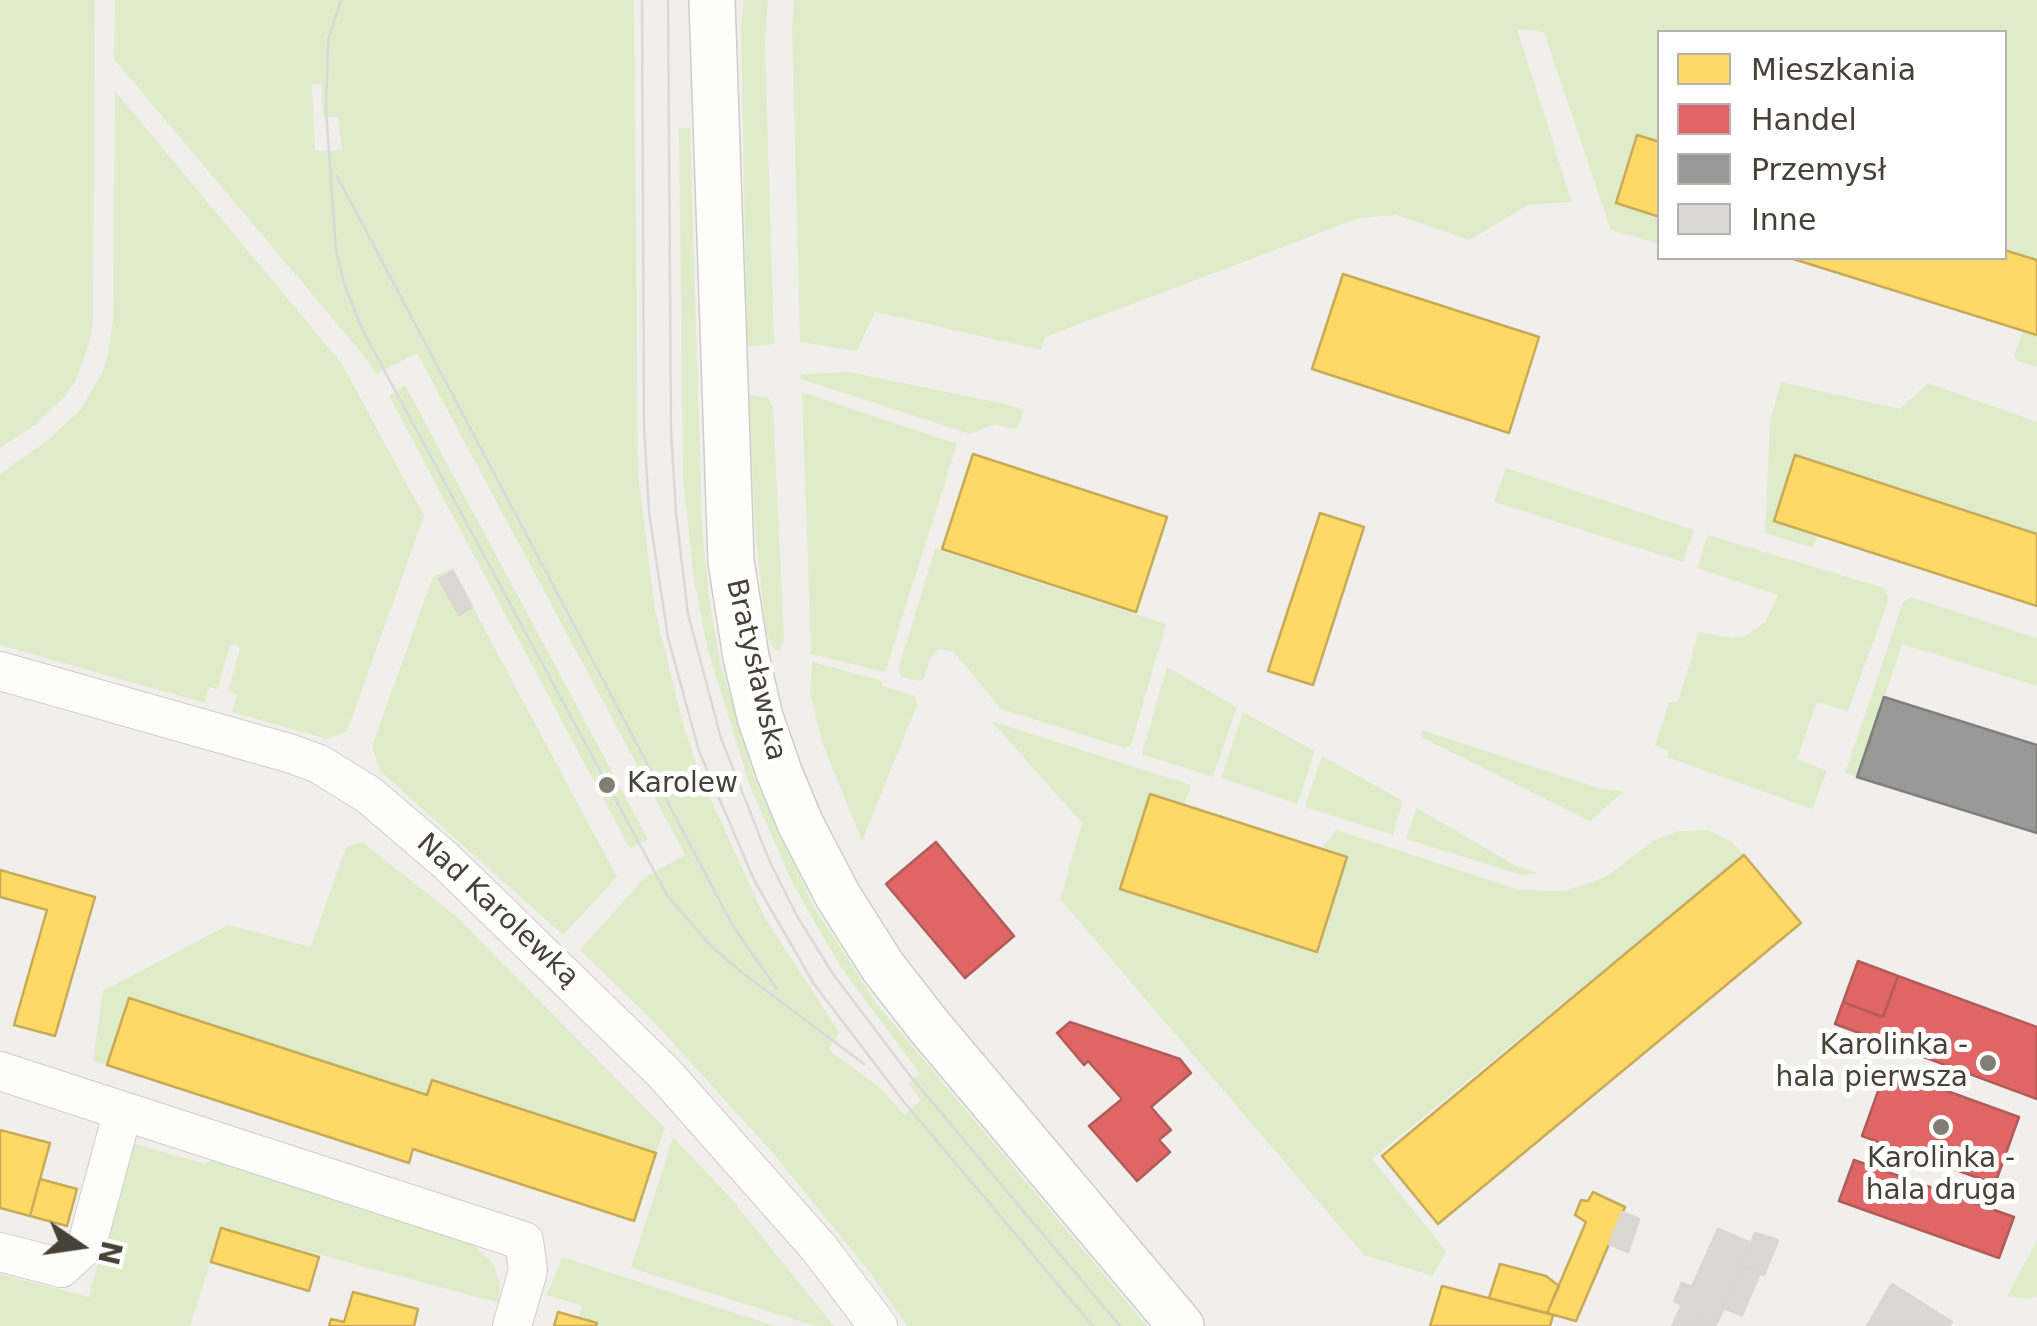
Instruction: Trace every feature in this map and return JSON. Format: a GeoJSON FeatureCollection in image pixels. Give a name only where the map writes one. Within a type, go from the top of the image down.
{"type":"FeatureCollection","features":[{"type":"Feature","properties":{"kind":"street","name":"Bratysławska"},"geometry":{"type":"LineString","coordinates":[[712,0],[731,561],[746,657],[778,772],[838,896],[883,967],[1181,1326]]}},
{"type":"Feature","properties":{"kind":"street","name":"Nad Karolewką"},"geometry":{"type":"LineString","coordinates":[[0,671],[292,754],[319,764],[369,795],[445,860],[663,1072],[820,1248],[878,1326]]}},
{"type":"Feature","properties":{"kind":"street"},"geometry":{"type":"LineString","coordinates":[[0,1070],[524,1240],[528,1271],[512,1326]]}},
{"type":"Feature","properties":{"kind":"street"},"geometry":{"type":"LineString","coordinates":[[0,1252],[62,1268],[88,1244],[123,1111]]}},
{"type":"Feature","properties":{"kind":"green space"},"geometry":{"type":"Polygon","coordinates":[[[0,0],[95,0],[93,320],[89,345],[75,382],[65,396],[35,425],[0,448],[0,0]]]}},
{"type":"Feature","properties":{"kind":"green space"},"geometry":{"type":"Polygon","coordinates":[[[115,0],[634,0],[638,475],[655,610],[701,778],[765,918],[839,1032],[829,1050],[878,1086],[905,1115],[921,1100],[908,1084],[920,1074],[840,966],[793,884],[750,786],[708,651],[694,580],[683,478],[679,128],[690,128],[702,523],[709,599],[720,661],[755,780],[814,907],[876,1003],[1147,1326],[907,1326],[869,1271],[772,1152],[655,1023],[580,950],[645,877],[685,855],[417,353],[376,374],[114,59],[115,0]],[[321,83],[312,84],[315,151],[342,150],[338,117],[323,117],[321,83]]]}},
{"type":"Feature","properties":{"kind":"green space"},"geometry":{"type":"Polygon","coordinates":[[[744,0],[768,0],[765,44],[774,344],[747,347],[741,28],[744,0]]]}},
{"type":"Feature","properties":{"kind":"green space"},"geometry":{"type":"Polygon","coordinates":[[[794,0],[2037,0],[2037,260],[2007,251],[2007,30],[1657,30],[1657,141],[1637,135],[1657,210],[1657,243],[1611,230],[1544,32],[1517,29],[1572,202],[1528,205],[1469,240],[1396,215],[1359,218],[1045,337],[1041,350],[875,312],[857,351],[800,342],[794,0]]]}},
{"type":"Feature","properties":{"kind":"green space"},"geometry":{"type":"Polygon","coordinates":[[[115,91],[342,364],[424,516],[347,731],[327,739],[232,712],[237,695],[228,691],[240,648],[236,645],[230,645],[218,689],[209,687],[205,703],[0,645],[0,474],[47,441],[81,409],[102,373],[109,349],[113,322],[115,91]]]}},
{"type":"Feature","properties":{"kind":"green space"},"geometry":{"type":"Polygon","coordinates":[[[2023,330],[2037,335],[2037,367],[2017,361],[2014,356],[2023,330]]]}},
{"type":"Feature","properties":{"kind":"green space"},"geometry":{"type":"Polygon","coordinates":[[[849,372],[1024,409],[1018,428],[995,424],[970,434],[801,379],[801,374],[849,372]]]}},
{"type":"Feature","properties":{"kind":"green space"},"geometry":{"type":"Polygon","coordinates":[[[1781,382],[1900,409],[1928,383],[2037,422],[2037,534],[1795,456],[1774,520],[1818,535],[1813,548],[1765,533],[1770,421],[1781,382]]]}},
{"type":"Feature","properties":{"kind":"green space"},"geometry":{"type":"Polygon","coordinates":[[[405,385],[648,839],[630,849],[389,396],[405,385]]]}},
{"type":"Feature","properties":{"kind":"green space"},"geometry":{"type":"Polygon","coordinates":[[[802,392],[957,444],[885,672],[811,654],[802,392]]]}},
{"type":"Feature","properties":{"kind":"green space"},"geometry":{"type":"Polygon","coordinates":[[[749,395],[768,398],[773,407],[784,637],[780,652],[773,648],[766,632],[755,529],[749,395]]]}},
{"type":"Feature","properties":{"kind":"green space"},"geometry":{"type":"Polygon","coordinates":[[[1506,468],[1694,530],[1683,562],[1494,502],[1506,468]]]}},
{"type":"Feature","properties":{"kind":"green space"},"geometry":{"type":"Polygon","coordinates":[[[1708,535],[1884,588],[1889,598],[1848,711],[1817,702],[1797,759],[1827,771],[1812,809],[1667,757],[1669,750],[1655,746],[1669,702],[1678,702],[1699,632],[1732,638],[1746,636],[1765,622],[1778,595],[1697,568],[1708,535]]]}},
{"type":"Feature","properties":{"kind":"green space"},"geometry":{"type":"Polygon","coordinates":[[[935,549],[1166,624],[1131,745],[1125,748],[1001,709],[954,652],[939,649],[930,658],[924,679],[902,677],[898,670],[935,549]]]}},
{"type":"Feature","properties":{"kind":"green space"},"geometry":{"type":"Polygon","coordinates":[[[452,568],[617,877],[563,935],[380,771],[372,746],[433,577],[452,568]]]}},
{"type":"Feature","properties":{"kind":"green space"},"geometry":{"type":"Polygon","coordinates":[[[1911,597],[2037,638],[2037,686],[1902,644],[1857,777],[1845,773],[1903,602],[1911,597]]]}},
{"type":"Feature","properties":{"kind":"green space"},"geometry":{"type":"Polygon","coordinates":[[[812,662],[880,680],[883,686],[915,696],[917,705],[862,841],[822,742],[810,692],[812,662]]]}},
{"type":"Feature","properties":{"kind":"green space"},"geometry":{"type":"Polygon","coordinates":[[[1167,667],[1237,707],[1213,777],[1142,754],[1167,667]]]}},
{"type":"Feature","properties":{"kind":"green space"},"geometry":{"type":"Polygon","coordinates":[[[1243,712],[1315,751],[1297,804],[1221,778],[1243,712]]]}},
{"type":"Feature","properties":{"kind":"green space"},"geometry":{"type":"Polygon","coordinates":[[[991,721],[1191,785],[1184,805],[1317,951],[1347,858],[1322,849],[1336,830],[1517,889],[1544,891],[1563,891],[1609,875],[1654,840],[1679,831],[1708,830],[1732,842],[1744,855],[1372,1159],[1446,1251],[1433,1276],[1364,1255],[1060,899],[1082,823],[991,721]]]}},
{"type":"Feature","properties":{"kind":"green space"},"geometry":{"type":"Polygon","coordinates":[[[1422,730],[1602,789],[1624,791],[1590,821],[1421,737],[1422,730]]]}},
{"type":"Feature","properties":{"kind":"green space"},"geometry":{"type":"Polygon","coordinates":[[[1322,756],[1403,801],[1393,835],[1305,807],[1322,756]]]}},
{"type":"Feature","properties":{"kind":"green space"},"geometry":{"type":"Polygon","coordinates":[[[1417,808],[1516,866],[1538,873],[1521,875],[1406,839],[1417,808]]]}},
{"type":"Feature","properties":{"kind":"green space"},"geometry":{"type":"Polygon","coordinates":[[[362,842],[457,917],[665,1128],[656,1153],[433,1080],[427,1095],[129,998],[107,1065],[93,1062],[103,991],[228,925],[311,947],[346,847],[362,842]]]}},
{"type":"Feature","properties":{"kind":"green space"},"geometry":{"type":"Polygon","coordinates":[[[673,1137],[728,1195],[834,1326],[815,1326],[631,1268],[673,1137]]]}},
{"type":"Feature","properties":{"kind":"green space"},"geometry":{"type":"Polygon","coordinates":[[[129,1142],[205,1164],[214,1157],[470,1242],[493,1263],[500,1283],[499,1303],[221,1228],[190,1326],[0,1326],[0,1274],[89,1297],[129,1142]]]}},
{"type":"Feature","properties":{"kind":"green space"},"geometry":{"type":"Polygon","coordinates":[[[2037,1240],[2037,1296],[2007,1296],[2037,1240]]]}},
{"type":"Feature","properties":{"kind":"green space"},"geometry":{"type":"Polygon","coordinates":[[[562,1257],[775,1326],[596,1326],[578,1318],[582,1306],[547,1295],[562,1257]]]}},
{"type":"Feature","properties":{"kind":"building: Mieszkania"},"geometry":{"type":"Polygon","coordinates":[[[1637,135],[1657,141],[1657,216],[1616,203],[1637,135]]]}},
{"type":"Feature","properties":{"kind":"building: Mieszkania"},"geometry":{"type":"Polygon","coordinates":[[[2007,251],[2037,260],[2037,335],[1796,260],[2007,260],[2007,251]]]}},
{"type":"Feature","properties":{"kind":"building: Mieszkania"},"geometry":{"type":"Polygon","coordinates":[[[1343,274],[1539,337],[1509,433],[1312,369],[1343,274]]]}},
{"type":"Feature","properties":{"kind":"building: Mieszkania"},"geometry":{"type":"Polygon","coordinates":[[[973,454],[1167,517],[1136,612],[942,549],[973,454]]]}},
{"type":"Feature","properties":{"kind":"building: Mieszkania"},"geometry":{"type":"Polygon","coordinates":[[[1795,455],[2037,534],[2037,606],[1774,521],[1795,455]]]}},
{"type":"Feature","properties":{"kind":"building: Mieszkania"},"geometry":{"type":"Polygon","coordinates":[[[1320,513],[1364,527],[1313,685],[1268,671],[1320,513]]]}},
{"type":"Feature","properties":{"kind":"building: Mieszkania"},"geometry":{"type":"Polygon","coordinates":[[[1150,794],[1347,857],[1317,952],[1120,889],[1150,794]]]}},
{"type":"Feature","properties":{"kind":"building: Mieszkania"},"geometry":{"type":"Polygon","coordinates":[[[1744,855],[1801,923],[1438,1224],[1382,1156],[1744,855]]]}},
{"type":"Feature","properties":{"kind":"building: Mieszkania"},"geometry":{"type":"Polygon","coordinates":[[[0,870],[95,897],[55,1036],[14,1025],[47,910],[0,897],[0,870]]]}},
{"type":"Feature","properties":{"kind":"building: Mieszkania"},"geometry":{"type":"Polygon","coordinates":[[[129,998],[427,1095],[432,1080],[656,1153],[634,1221],[413,1149],[409,1163],[107,1065],[129,998]]]}},
{"type":"Feature","properties":{"kind":"building: Mieszkania"},"geometry":{"type":"Polygon","coordinates":[[[0,1130],[50,1143],[30,1216],[0,1208],[0,1130]]]}},
{"type":"Feature","properties":{"kind":"building: Mieszkania"},"geometry":{"type":"Polygon","coordinates":[[[40,1179],[77,1189],[67,1226],[30,1216],[40,1179]]]}},
{"type":"Feature","properties":{"kind":"building: Mieszkania"},"geometry":{"type":"Polygon","coordinates":[[[1593,1192],[1625,1207],[1576,1321],[1547,1313],[1586,1222],[1575,1215],[1581,1200],[1588,1201],[1593,1192]]]}},
{"type":"Feature","properties":{"kind":"building: Mieszkania"},"geometry":{"type":"Polygon","coordinates":[[[221,1228],[319,1257],[309,1291],[211,1262],[221,1228]]]}},
{"type":"Feature","properties":{"kind":"building: Mieszkania"},"geometry":{"type":"Polygon","coordinates":[[[1500,1264],[1546,1276],[1559,1286],[1547,1313],[1489,1298],[1500,1264]]]}},
{"type":"Feature","properties":{"kind":"building: Mieszkania"},"geometry":{"type":"Polygon","coordinates":[[[1442,1286],[1553,1315],[1550,1326],[1430,1326],[1442,1286]]]}},
{"type":"Feature","properties":{"kind":"building: Mieszkania"},"geometry":{"type":"Polygon","coordinates":[[[353,1292],[418,1309],[414,1326],[329,1326],[331,1319],[344,1322],[353,1292]]]}},
{"type":"Feature","properties":{"kind":"building: Mieszkania"},"geometry":{"type":"Polygon","coordinates":[[[558,1312],[597,1323],[554,1326],[558,1312]]]}},
{"type":"Feature","properties":{"kind":"building: Handel"},"geometry":{"type":"Polygon","coordinates":[[[936,842],[1014,936],[965,978],[886,884],[936,842]]]}},
{"type":"Feature","properties":{"kind":"building: Handel"},"geometry":{"type":"Polygon","coordinates":[[[1858,961],[1898,976],[1883,1017],[1843,1002],[1858,961]]]}},
{"type":"Feature","properties":{"kind":"building: Handel","name":"Karolinka - hala pierwsza"},"geometry":{"type":"Polygon","coordinates":[[[1898,976],[2037,1027],[2037,1099],[1835,1024],[1843,1002],[1883,1017],[1898,976]]]}},
{"type":"Feature","properties":{"kind":"building: Handel"},"geometry":{"type":"Polygon","coordinates":[[[1070,1022],[1180,1059],[1191,1073],[1151,1107],[1171,1130],[1159,1140],[1170,1152],[1137,1181],[1089,1126],[1122,1099],[1088,1061],[1084,1065],[1057,1033],[1070,1022]]]}},
{"type":"Feature","properties":{"kind":"building: Handel","name":"Karolinka - hala druga"},"geometry":{"type":"Polygon","coordinates":[[[1886,1069],[2019,1117],[1995,1184],[1862,1136],[1886,1069]]]}},
{"type":"Feature","properties":{"kind":"building: Handel"},"geometry":{"type":"Polygon","coordinates":[[[1854,1160],[2014,1217],[1999,1258],[1839,1201],[1854,1160]]]}},
{"type":"Feature","properties":{"kind":"building: Przemysł"},"geometry":{"type":"Polygon","coordinates":[[[1884,697],[2037,745],[2037,833],[1857,777],[1884,697]]]}},
{"type":"Feature","properties":{"kind":"building: Inne"},"geometry":{"type":"Polygon","coordinates":[[[453,571],[472,607],[459,615],[439,579],[453,571]]]}},
{"type":"Feature","properties":{"kind":"building: Inne"},"geometry":{"type":"Polygon","coordinates":[[[1622,1212],[1639,1219],[1628,1252],[1609,1244],[1622,1212]]]}},
{"type":"Feature","properties":{"kind":"building: Inne"},"geometry":{"type":"Polygon","coordinates":[[[1718,1229],[1751,1243],[1718,1321],[1674,1301],[1682,1283],[1692,1287],[1718,1229]]]}},
{"type":"Feature","properties":{"kind":"building: Inne"},"geometry":{"type":"Polygon","coordinates":[[[1755,1233],[1778,1240],[1764,1275],[1742,1265],[1755,1233]]]}},
{"type":"Feature","properties":{"kind":"building: Inne"},"geometry":{"type":"Polygon","coordinates":[[[1742,1265],[1760,1273],[1742,1315],[1723,1308],[1742,1265]]]}},
{"type":"Feature","properties":{"kind":"building: Inne"},"geometry":{"type":"Polygon","coordinates":[[[1892,1284],[1952,1322],[1949,1326],[1867,1326],[1892,1284]]]}},
{"type":"Feature","properties":{"kind":"building: Inne"},"geometry":{"type":"Polygon","coordinates":[[[1682,1305],[1718,1321],[1715,1326],[1672,1326],[1682,1305]]]}},
{"type":"Feature","properties":{"kind":"tram line"},"geometry":{"type":"LineString","coordinates":[[341,0],[328,41],[326,110],[336,251],[362,329],[667,895],[710,945],[740,971],[864,1064]]}},
{"type":"Feature","properties":{"kind":"tram line"},"geometry":{"type":"LineString","coordinates":[[642,0],[644,425],[649,512],[668,638],[699,751],[755,882],[814,984],[904,1102],[1093,1326]]}},
{"type":"Feature","properties":{"kind":"tram line"},"geometry":{"type":"LineString","coordinates":[[668,0],[671,431],[676,513],[688,614],[721,738],[769,860],[833,974],[911,1077],[1120,1326]]}},
{"type":"Feature","properties":{"kind":"tram line"},"geometry":{"type":"LineString","coordinates":[[337,176],[733,926],[777,989]]}},
{"type":"Feature","properties":{"kind":"place","name":"Karolew"},"geometry":{"type":"Point","coordinates":[607,785]}},
{"type":"Feature","properties":{"kind":"place","name":"Karolinka - hala pierwsza"},"geometry":{"type":"Point","coordinates":[1988,1063]}},
{"type":"Feature","properties":{"kind":"place","name":"Karolinka - hala druga"},"geometry":{"type":"Point","coordinates":[1941,1127]}}]}
